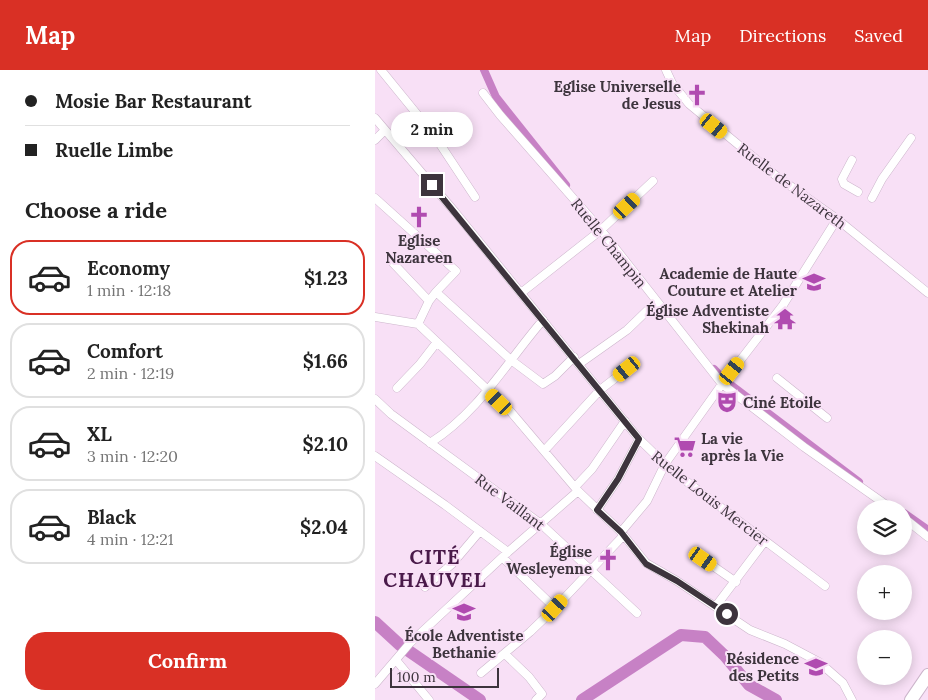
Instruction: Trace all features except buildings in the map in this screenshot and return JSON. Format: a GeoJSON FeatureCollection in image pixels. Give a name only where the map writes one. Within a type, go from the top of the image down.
{"type":"FeatureCollection","features":[{"type":"Feature","properties":{"kind":"main road"},"geometry":{"type":"LineString","coordinates":[[911,700],[928,676]]}},
{"type":"Feature","properties":{"kind":"street"},"geometry":{"type":"LineString","coordinates":[[381,70],[434,135],[475,197]]}},
{"type":"Feature","properties":{"kind":"street","name":"Ruelle de Nazareth"},"geometry":{"type":"LineString","coordinates":[[666,70],[672,83],[689,104],[775,175],[837,219],[928,293]]}},
{"type":"Feature","properties":{"kind":"street","name":"Ruelle Champin"},"geometry":{"type":"LineString","coordinates":[[483,93],[601,230],[721,384],[804,447],[879,500]]}},
{"type":"Feature","properties":{"kind":"street","name":"Ruelle Louis Mercier"},"geometry":{"type":"LineString","coordinates":[[375,118],[455,212],[639,439],[665,464],[825,586]]}},
{"type":"Feature","properties":{"kind":"street"},"geometry":{"type":"LineString","coordinates":[[375,140],[385,130]]}},
{"type":"Feature","properties":{"kind":"street"},"geometry":{"type":"LineString","coordinates":[[872,198],[882,179],[911,138]]}},
{"type":"Feature","properties":{"kind":"street"},"geometry":{"type":"LineString","coordinates":[[852,160],[842,179],[844,184],[858,192]]}},
{"type":"Feature","properties":{"kind":"street"},"geometry":{"type":"LineString","coordinates":[[521,293],[601,230],[653,181]]}},
{"type":"Feature","properties":{"kind":"street"},"geometry":{"type":"LineString","coordinates":[[375,198],[456,271],[429,301],[418,324]]}},
{"type":"Feature","properties":{"kind":"street"},"geometry":{"type":"LineString","coordinates":[[481,673],[505,654],[555,608],[622,534],[647,501],[665,464],[721,384],[783,305],[837,219]]}},
{"type":"Feature","properties":{"kind":"street"},"geometry":{"type":"LineString","coordinates":[[392,262],[429,301]]}},
{"type":"Feature","properties":{"kind":"street"},"geometry":{"type":"LineString","coordinates":[[436,292],[511,360],[543,384],[555,376],[574,358]]}},
{"type":"Feature","properties":{"kind":"street"},"geometry":{"type":"LineString","coordinates":[[579,364],[627,330],[656,302]]}},
{"type":"Feature","properties":{"kind":"street"},"geometry":{"type":"LineString","coordinates":[[375,317],[418,324],[511,412],[576,489],[622,534],[646,564],[716,606],[749,630],[785,644],[819,662],[843,683],[852,700]]}},
{"type":"Feature","properties":{"kind":"street"},"geometry":{"type":"LineString","coordinates":[[430,443],[457,423],[488,391],[543,320]]}},
{"type":"Feature","properties":{"kind":"street"},"geometry":{"type":"LineString","coordinates":[[397,388],[420,364],[437,342]]}},
{"type":"Feature","properties":{"kind":"street"},"geometry":{"type":"LineString","coordinates":[[544,451],[600,390],[627,369]]}},
{"type":"Feature","properties":{"kind":"street"},"geometry":{"type":"LineString","coordinates":[[777,378],[827,418]]}},
{"type":"Feature","properties":{"kind":"street","name":"Rue Vaillant"},"geometry":{"type":"LineString","coordinates":[[375,399],[391,414],[541,524],[637,613]]}},
{"type":"Feature","properties":{"kind":"street"},"geometry":{"type":"LineString","coordinates":[[375,684],[408,646],[541,524],[576,489],[625,420]]}},
{"type":"Feature","properties":{"kind":"street"},"geometry":{"type":"LineString","coordinates":[[597,510],[618,479],[639,439]]}},
{"type":"Feature","properties":{"kind":"street"},"geometry":{"type":"LineString","coordinates":[[375,456],[480,531],[555,608]]}},
{"type":"Feature","properties":{"kind":"street"},"geometry":{"type":"LineString","coordinates":[[912,524],[928,537]]}},
{"type":"Feature","properties":{"kind":"street"},"geometry":{"type":"LineString","coordinates":[[425,587],[452,564],[480,531]]}},
{"type":"Feature","properties":{"kind":"street"},"geometry":{"type":"LineString","coordinates":[[716,606],[736,582],[765,541]]}},
{"type":"Feature","properties":{"kind":"street"},"geometry":{"type":"LineString","coordinates":[[703,559],[736,582]]}},
{"type":"Feature","properties":{"kind":"street"},"geometry":{"type":"LineString","coordinates":[[505,654],[529,677],[542,694],[536,700]]}},
{"type":"Feature","properties":{"kind":"street"},"geometry":{"type":"LineString","coordinates":[[396,660],[429,700]]}},
{"type":"Feature","properties":{"kind":"waterway"},"geometry":{"type":"LineString","coordinates":[[484,70],[496,97],[566,185]]}},
{"type":"Feature","properties":{"kind":"waterway"},"geometry":{"type":"LineString","coordinates":[[714,369],[723,379],[859,482]]}},
{"type":"Feature","properties":{"kind":"waterway"},"geometry":{"type":"LineString","coordinates":[[912,519],[928,530]]}},
{"type":"Feature","properties":{"kind":"waterway"},"geometry":{"type":"LineString","coordinates":[[375,622],[400,645],[480,700]]}},
{"type":"Feature","properties":{"kind":"waterway"},"geometry":{"type":"LineString","coordinates":[[582,700],[681,635],[705,637],[725,656],[749,685],[776,700]]}},
{"type":"Feature","properties":{"kind":"place","name":"Eglise Universelle de Jesus"},"geometry":{"type":"Point","coordinates":[697,95]}},
{"type":"Feature","properties":{"kind":"place","name":"Eglise Nazareen"},"geometry":{"type":"Point","coordinates":[419,217]}},
{"type":"Feature","properties":{"kind":"place","name":"Academie de Haute Couture et Atelier"},"geometry":{"type":"Point","coordinates":[814,282]}},
{"type":"Feature","properties":{"kind":"place","name":"Église Adventiste Shekinah"},"geometry":{"type":"Point","coordinates":[785,319]}},
{"type":"Feature","properties":{"kind":"place","name":"Ciné Etoile"},"geometry":{"type":"Point","coordinates":[727,402]}},
{"type":"Feature","properties":{"kind":"place","name":"La vie après la Vie"},"geometry":{"type":"Point","coordinates":[685,447]}},
{"type":"Feature","properties":{"kind":"place","name":"Église Wesleyenne"},"geometry":{"type":"Point","coordinates":[608,560]}},
{"type":"Feature","properties":{"kind":"place","name":"École Adventiste Bethanie"},"geometry":{"type":"Point","coordinates":[464,612]}},
{"type":"Feature","properties":{"kind":"place","name":"Résidence des Petits"},"geometry":{"type":"Point","coordinates":[816,667]}},
{"type":"Feature","properties":{"kind":"district","name":"CITÉ CHAUVEL"},"geometry":{"type":"Point","coordinates":[435,568]}},
{"type":"Feature","properties":{"kind":"route"},"geometry":{"type":"LineString","coordinates":[[432,185],[639,439],[618,479],[597,510],[621,532],[646,564],[677,581],[727,614]]}}]}
